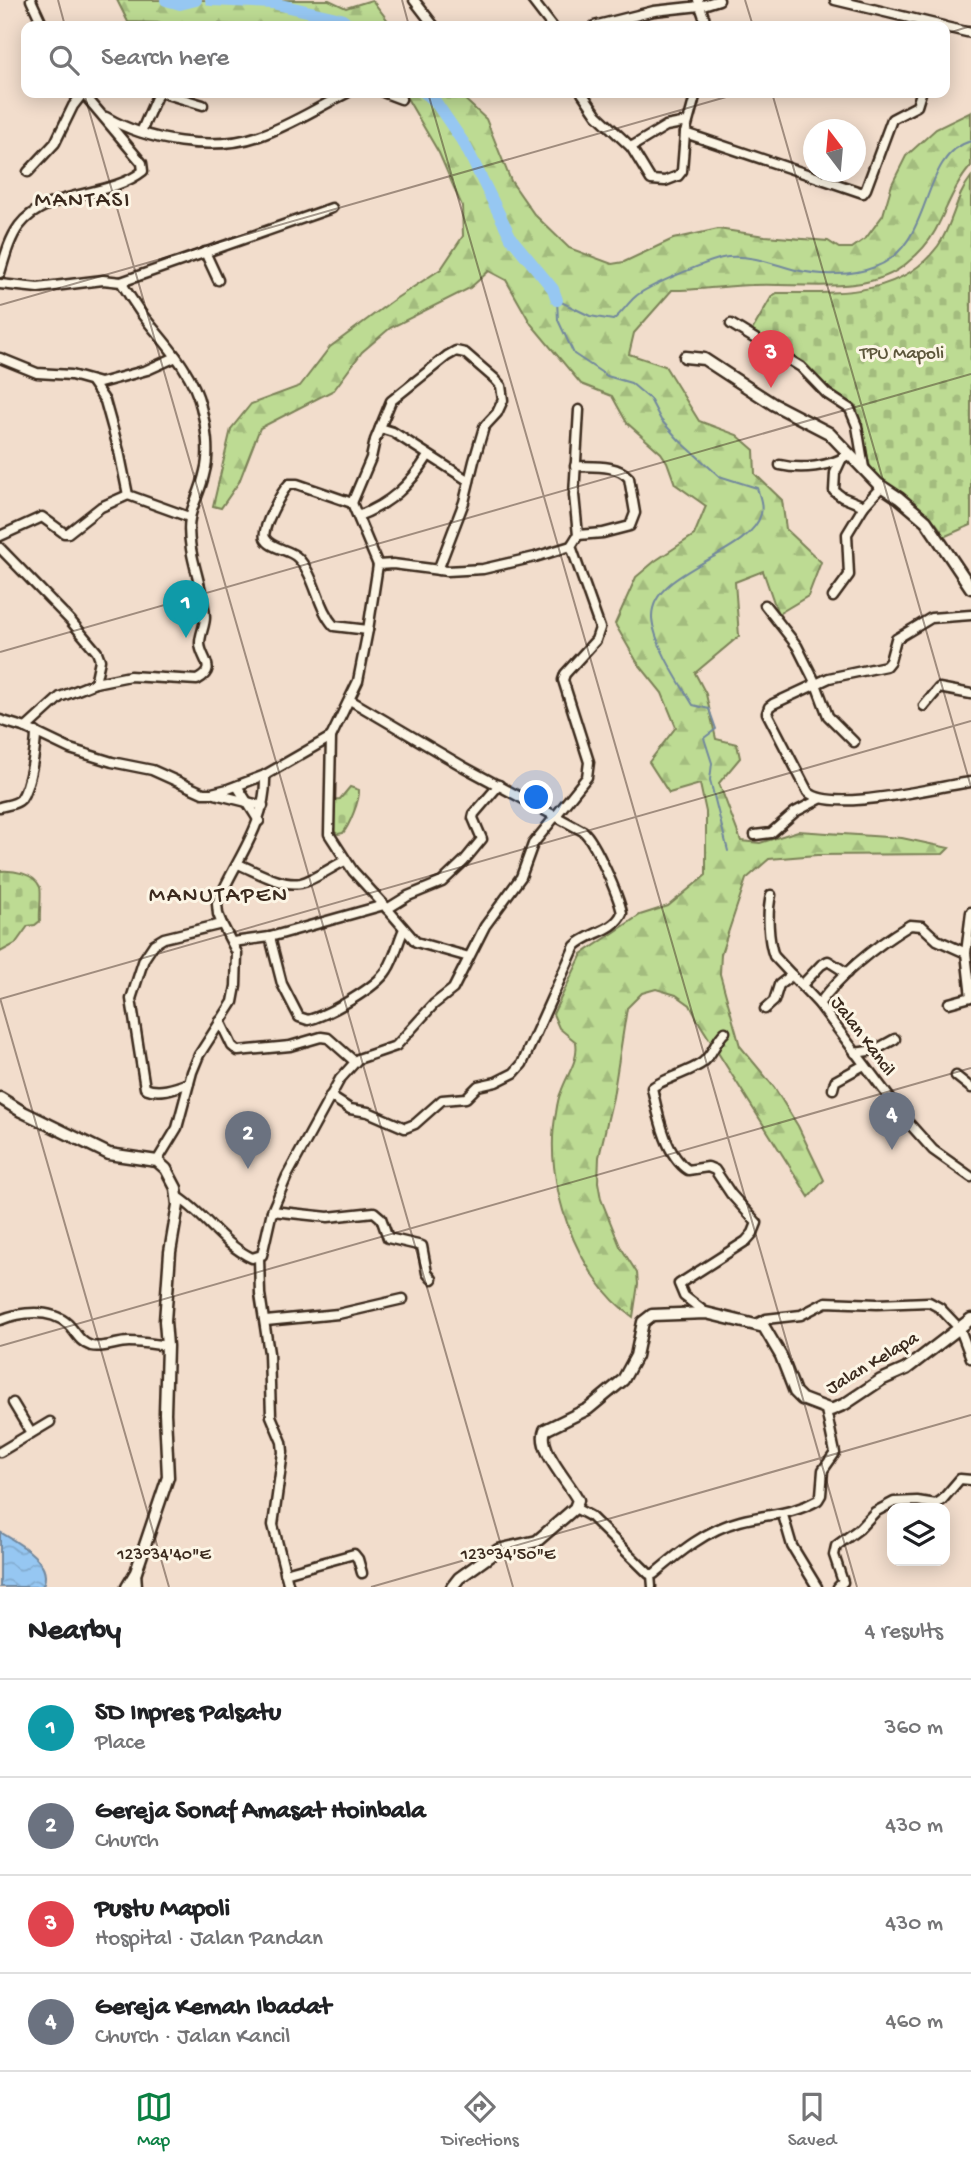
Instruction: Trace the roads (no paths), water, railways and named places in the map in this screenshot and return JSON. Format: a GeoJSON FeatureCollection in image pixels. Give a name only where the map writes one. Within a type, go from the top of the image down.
{"type":"FeatureCollection","features":[{"type":"Feature","properties":{"kind":"street"},"geometry":{"type":"LineString","coordinates":[[31,0],[41,21]]}},
{"type":"Feature","properties":{"kind":"street"},"geometry":{"type":"LineString","coordinates":[[414,0],[429,21]]}},
{"type":"Feature","properties":{"kind":"street"},"geometry":{"type":"LineString","coordinates":[[532,0],[548,21]]}},
{"type":"Feature","properties":{"kind":"street"},"geometry":{"type":"LineString","coordinates":[[654,11],[660,0]]}},
{"type":"Feature","properties":{"kind":"street"},"geometry":{"type":"LineString","coordinates":[[614,21],[719,0]]}},
{"type":"Feature","properties":{"kind":"street"},"geometry":{"type":"LineString","coordinates":[[835,0],[911,21]]}},
{"type":"Feature","properties":{"kind":"street"},"geometry":{"type":"LineString","coordinates":[[699,3],[705,21]]}},
{"type":"Feature","properties":{"kind":"street"},"geometry":{"type":"LineString","coordinates":[[950,28],[971,33]]}},
{"type":"Feature","properties":{"kind":"street"},"geometry":{"type":"LineString","coordinates":[[28,172],[55,143],[79,98]]}},
{"type":"Feature","properties":{"kind":"street"},"geometry":{"type":"LineString","coordinates":[[0,272],[14,233],[30,215],[49,205],[109,187],[143,171],[142,163],[87,98]]}},
{"type":"Feature","properties":{"kind":"street"},"geometry":{"type":"LineString","coordinates":[[141,132],[158,98]]}},
{"type":"Feature","properties":{"kind":"street"},"geometry":{"type":"LineString","coordinates":[[180,98],[203,104]]}},
{"type":"Feature","properties":{"kind":"street"},"geometry":{"type":"LineString","coordinates":[[97,111],[120,125],[169,140],[246,140],[273,131],[337,98]]}},
{"type":"Feature","properties":{"kind":"street"},"geometry":{"type":"LineString","coordinates":[[585,98],[597,115],[631,147],[651,180],[665,181],[678,176],[682,171],[685,133],[694,98]]}},
{"type":"Feature","properties":{"kind":"street"},"geometry":{"type":"LineString","coordinates":[[685,133],[863,193],[892,119],[917,106],[919,98]]}},
{"type":"Feature","properties":{"kind":"street"},"geometry":{"type":"LineString","coordinates":[[631,147],[666,126],[687,122]]}},
{"type":"Feature","properties":{"kind":"street"},"geometry":{"type":"LineString","coordinates":[[0,284],[37,288],[103,280],[121,282],[332,208]]}},
{"type":"Feature","properties":{"kind":"street"},"geometry":{"type":"LineString","coordinates":[[205,252],[218,279]]}},
{"type":"Feature","properties":{"kind":"street"},"geometry":{"type":"LineString","coordinates":[[29,725],[60,697],[95,683],[130,676],[197,680],[207,671],[200,642],[205,626],[204,603],[191,549],[189,517],[204,478],[207,455],[202,409],[191,380],[121,282]]}},
{"type":"Feature","properties":{"kind":"street"},"geometry":{"type":"LineString","coordinates":[[731,324],[801,367],[827,394],[850,409],[857,426],[864,468]]}},
{"type":"Feature","properties":{"kind":"street"},"geometry":{"type":"LineString","coordinates":[[352,503],[372,458],[388,406],[397,395],[447,356],[456,351],[465,353],[495,379],[501,386],[503,396],[500,408],[484,427],[464,502],[438,570]]}},
{"type":"Feature","properties":{"kind":"street"},"geometry":{"type":"LineString","coordinates":[[685,356],[704,359],[772,404],[821,428],[835,439],[845,456],[864,468],[881,487],[926,521],[971,588]]}},
{"type":"Feature","properties":{"kind":"street"},"geometry":{"type":"LineString","coordinates":[[0,358],[37,373],[71,375],[92,382],[110,382],[148,370],[176,357]]}},
{"type":"Feature","properties":{"kind":"street"},"geometry":{"type":"LineString","coordinates":[[92,382],[104,401],[122,461],[128,495]]}},
{"type":"Feature","properties":{"kind":"street"},"geometry":{"type":"LineString","coordinates":[[378,565],[393,564],[438,570],[483,569],[535,557],[571,545],[578,535],[574,495],[579,410]]}},
{"type":"Feature","properties":{"kind":"street"},"geometry":{"type":"LineString","coordinates":[[380,428],[393,432],[469,481]]}},
{"type":"Feature","properties":{"kind":"street"},"geometry":{"type":"LineString","coordinates":[[358,516],[399,493],[428,456]]}},
{"type":"Feature","properties":{"kind":"street"},"geometry":{"type":"LineString","coordinates":[[780,466],[800,469],[845,456]]}},
{"type":"Feature","properties":{"kind":"street"},"geometry":{"type":"LineString","coordinates":[[845,456],[835,473],[834,491],[864,506]]}},
{"type":"Feature","properties":{"kind":"street"},"geometry":{"type":"LineString","coordinates":[[575,466],[615,469],[626,474],[635,513],[630,526],[603,533],[578,535]]}},
{"type":"Feature","properties":{"kind":"street"},"geometry":{"type":"LineString","coordinates":[[368,630],[334,626],[326,615],[302,562],[292,552],[269,543],[264,534],[289,484],[293,483],[352,503],[378,565],[363,664],[350,700],[331,737],[328,829],[345,860],[420,944],[469,957]]}},
{"type":"Feature","properties":{"kind":"street"},"geometry":{"type":"LineString","coordinates":[[833,597],[849,575],[847,534],[864,506],[881,487]]}},
{"type":"Feature","properties":{"kind":"street"},"geometry":{"type":"LineString","coordinates":[[0,536],[43,517],[64,533],[68,533],[101,508],[128,495],[189,517]]}},
{"type":"Feature","properties":{"kind":"street"},"geometry":{"type":"LineString","coordinates":[[178,1198],[188,1204],[233,1248],[252,1258],[259,1257],[265,1250],[272,1211],[287,1176],[330,1096],[354,1061],[365,1055],[390,1049],[404,1039],[426,1012],[453,989],[485,926],[521,877],[533,844],[585,780],[590,767],[563,678],[600,632],[571,545]]}},
{"type":"Feature","properties":{"kind":"street"},"geometry":{"type":"LineString","coordinates":[[0,548],[97,652],[100,660],[95,683]]}},
{"type":"Feature","properties":{"kind":"street"},"geometry":{"type":"LineString","coordinates":[[765,605],[797,646],[828,716],[854,743]]}},
{"type":"Feature","properties":{"kind":"street"},"geometry":{"type":"LineString","coordinates":[[820,799],[808,792],[766,713],[769,707],[836,676],[886,666],[890,662],[896,639],[931,618],[971,615]]}},
{"type":"Feature","properties":{"kind":"street"},"geometry":{"type":"LineString","coordinates":[[925,706],[940,688],[971,694]]}},
{"type":"Feature","properties":{"kind":"street"},"geometry":{"type":"LineString","coordinates":[[330,1096],[350,1109],[368,1112],[405,1128],[415,1124],[442,1100],[466,1098],[478,1086],[496,1082],[520,1067],[575,946],[584,938],[615,923],[622,914],[590,837],[350,700]]}},
{"type":"Feature","properties":{"kind":"street"},"geometry":{"type":"LineString","coordinates":[[0,720],[29,725],[36,734],[58,745],[101,759],[152,770],[192,789],[262,806]]}},
{"type":"Feature","properties":{"kind":"street"},"geometry":{"type":"LineString","coordinates":[[0,807],[16,803],[22,797],[36,734]]}},
{"type":"Feature","properties":{"kind":"street"},"geometry":{"type":"LineString","coordinates":[[212,793],[265,775],[331,737]]}},
{"type":"Feature","properties":{"kind":"street"},"geometry":{"type":"LineString","coordinates":[[157,1161],[177,1128],[199,1055],[233,1002],[237,953],[222,925],[217,904],[259,821],[265,775]]}},
{"type":"Feature","properties":{"kind":"street"},"geometry":{"type":"LineString","coordinates":[[755,835],[771,833],[795,812],[820,799],[873,798],[971,782]]}},
{"type":"Feature","properties":{"kind":"street"},"geometry":{"type":"LineString","coordinates":[[233,942],[270,937],[386,907],[442,882],[482,839],[473,818],[474,814],[499,785]]}},
{"type":"Feature","properties":{"kind":"street"},"geometry":{"type":"LineString","coordinates":[[237,786],[259,821]]}},
{"type":"Feature","properties":{"kind":"street"},"geometry":{"type":"LineString","coordinates":[[238,864],[275,879],[298,883],[305,882],[345,860]]}},
{"type":"Feature","properties":{"kind":"street","name":"Jalan Kancil"},"geometry":{"type":"LineString","coordinates":[[771,895],[768,907],[774,956],[819,1004],[907,1121],[933,1150],[971,1177]]}},
{"type":"Feature","properties":{"kind":"street"},"geometry":{"type":"LineString","coordinates":[[949,1003],[971,997],[966,953],[971,912]]}},
{"type":"Feature","properties":{"kind":"street"},"geometry":{"type":"LineString","coordinates":[[189,1083],[163,1090],[149,1090],[144,1087],[132,990],[144,959],[157,941],[222,925]]}},
{"type":"Feature","properties":{"kind":"street"},"geometry":{"type":"LineString","coordinates":[[819,1004],[831,987],[847,972],[910,925],[922,926],[937,940],[966,953]]}},
{"type":"Feature","properties":{"kind":"street"},"geometry":{"type":"LineString","coordinates":[[270,937],[286,992],[299,1017],[309,1020],[333,1010],[377,981],[388,970],[404,929]]}},
{"type":"Feature","properties":{"kind":"street"},"geometry":{"type":"LineString","coordinates":[[802,985],[824,962],[831,962],[847,972]]}},
{"type":"Feature","properties":{"kind":"street"},"geometry":{"type":"LineString","coordinates":[[765,1009],[774,1001],[779,985],[792,975]]}},
{"type":"Feature","properties":{"kind":"street"},"geometry":{"type":"LineString","coordinates":[[220,1021],[232,1046],[238,1051],[290,1046],[321,1037],[328,1038],[354,1061]]}},
{"type":"Feature","properties":{"kind":"street"},"geometry":{"type":"LineString","coordinates":[[706,1313],[684,1296],[680,1284],[746,1241],[754,1234],[757,1223],[731,1194],[715,1170],[708,1167],[688,1170],[682,1165],[664,1133],[652,1088],[656,1083],[679,1076],[704,1062],[725,1032]]}},
{"type":"Feature","properties":{"kind":"street"},"geometry":{"type":"LineString","coordinates":[[855,1053],[875,1050],[895,1039]]}},
{"type":"Feature","properties":{"kind":"street"},"geometry":{"type":"LineString","coordinates":[[833,1090],[835,1081],[864,1065]]}},
{"type":"Feature","properties":{"kind":"street"},"geometry":{"type":"LineString","coordinates":[[956,1076],[971,1088]]}},
{"type":"Feature","properties":{"kind":"street"},"geometry":{"type":"LineString","coordinates":[[0,1098],[108,1153],[157,1161],[172,1177],[178,1198],[166,1303],[164,1391],[168,1477],[136,1572],[127,1587]]}},
{"type":"Feature","properties":{"kind":"street"},"geometry":{"type":"LineString","coordinates":[[272,1211],[328,1217],[359,1212],[377,1213],[388,1238],[422,1246],[427,1273],[432,1279]]}},
{"type":"Feature","properties":{"kind":"street"},"geometry":{"type":"LineString","coordinates":[[259,1257],[260,1294],[269,1353],[271,1416],[282,1442],[283,1452],[273,1525],[289,1587]]}},
{"type":"Feature","properties":{"kind":"street"},"geometry":{"type":"LineString","coordinates":[[266,1321],[338,1314],[403,1299]]}},
{"type":"Feature","properties":{"kind":"street"},"geometry":{"type":"LineString","coordinates":[[452,1587],[464,1574],[503,1548],[537,1541],[575,1508],[578,1500],[552,1460],[544,1440],[545,1430],[588,1409],[624,1380],[636,1356],[646,1318],[662,1313],[706,1313],[757,1324],[766,1319],[801,1315],[825,1302],[877,1304],[923,1301],[940,1308],[960,1329],[971,1358]]}},
{"type":"Feature","properties":{"kind":"street"},"geometry":{"type":"LineString","coordinates":[[0,1320],[20,1314],[47,1315],[66,1322],[84,1343],[96,1347],[130,1342],[167,1346]]}},
{"type":"Feature","properties":{"kind":"street","name":"Jalan Kelapa"},"geometry":{"type":"LineString","coordinates":[[757,1324],[769,1332],[795,1392],[802,1399],[831,1410],[845,1404],[874,1383],[906,1369],[971,1319]]}},
{"type":"Feature","properties":{"kind":"street"},"geometry":{"type":"LineString","coordinates":[[13,1403],[31,1433]]}},
{"type":"Feature","properties":{"kind":"street"},"geometry":{"type":"LineString","coordinates":[[652,1575],[682,1550],[720,1528],[748,1519],[783,1515],[820,1498],[823,1470],[834,1455],[835,1448],[826,1410]]}},
{"type":"Feature","properties":{"kind":"street"},"geometry":{"type":"LineString","coordinates":[[0,1452],[50,1422]]}},
{"type":"Feature","properties":{"kind":"street"},"geometry":{"type":"LineString","coordinates":[[838,1587],[843,1582],[834,1555],[836,1546],[859,1529],[875,1512],[894,1502],[918,1501],[936,1504],[960,1479],[971,1480]]}},
{"type":"Feature","properties":{"kind":"street"},"geometry":{"type":"LineString","coordinates":[[575,1508],[590,1516],[652,1575],[652,1587]]}},
{"type":"Feature","properties":{"kind":"street"},"geometry":{"type":"LineString","coordinates":[[783,1515],[792,1546],[817,1587]]}},
{"type":"Feature","properties":{"kind":"street"},"geometry":{"type":"LineString","coordinates":[[285,1573],[354,1554],[362,1573]]}},
{"type":"Feature","properties":{"kind":"street"},"geometry":{"type":"LineString","coordinates":[[136,1572],[137,1587]]}},
{"type":"Feature","properties":{"kind":"water"},"geometry":{"type":"Polygon","coordinates":[[[0,1532],[33,1554],[44,1570],[42,1587],[0,1587],[0,1532]]]}},
{"type":"Feature","properties":{"kind":"waterway"},"geometry":{"type":"LineString","coordinates":[[166,0],[180,4],[196,0]]}},
{"type":"Feature","properties":{"kind":"waterway"},"geometry":{"type":"LineString","coordinates":[[211,0],[272,3],[344,21]]}},
{"type":"Feature","properties":{"kind":"waterway"},"geometry":{"type":"LineString","coordinates":[[431,98],[465,145],[511,238],[553,289],[557,300]]}},
{"type":"Feature","properties":{"kind":"waterway"},"geometry":{"type":"LineString","coordinates":[[557,300],[590,316],[613,320],[641,292],[695,267],[728,257],[754,259],[825,274],[856,272],[875,267],[894,256],[908,240],[942,164],[954,150],[971,141]]}},
{"type":"Feature","properties":{"kind":"waterway"},"geometry":{"type":"LineString","coordinates":[[557,300],[558,320],[574,354],[607,376],[631,383],[650,399],[661,420],[679,440],[719,476],[757,488],[761,514],[753,529],[739,541],[667,587],[656,601],[652,618],[657,639],[674,674],[693,705],[709,709],[716,729],[704,738],[712,763],[710,780],[728,851]]}},
{"type":"Feature","properties":{"kind":"place","name":"Pustu Mapoli"},"geometry":{"type":"Point","coordinates":[771,388]}},
{"type":"Feature","properties":{"kind":"place","name":"SD Inpres Palsatu"},"geometry":{"type":"Point","coordinates":[186,638]}},
{"type":"Feature","properties":{"kind":"place","name":"Gereja Kemah Ibadat"},"geometry":{"type":"Point","coordinates":[892,1150]}},
{"type":"Feature","properties":{"kind":"place","name":"Gereja Sonaf Amasat Hoinbala"},"geometry":{"type":"Point","coordinates":[248,1169]}},
{"type":"Feature","properties":{"kind":"district","name":"MANTASI"},"geometry":{"type":"Point","coordinates":[83,201]}},
{"type":"Feature","properties":{"kind":"district","name":"MANUTAPEN"},"geometry":{"type":"Point","coordinates":[219,896]}},
{"type":"Feature","properties":{"kind":"park label","name":"TPU Mapoli"},"geometry":{"type":"Point","coordinates":[902,354]}}]}
